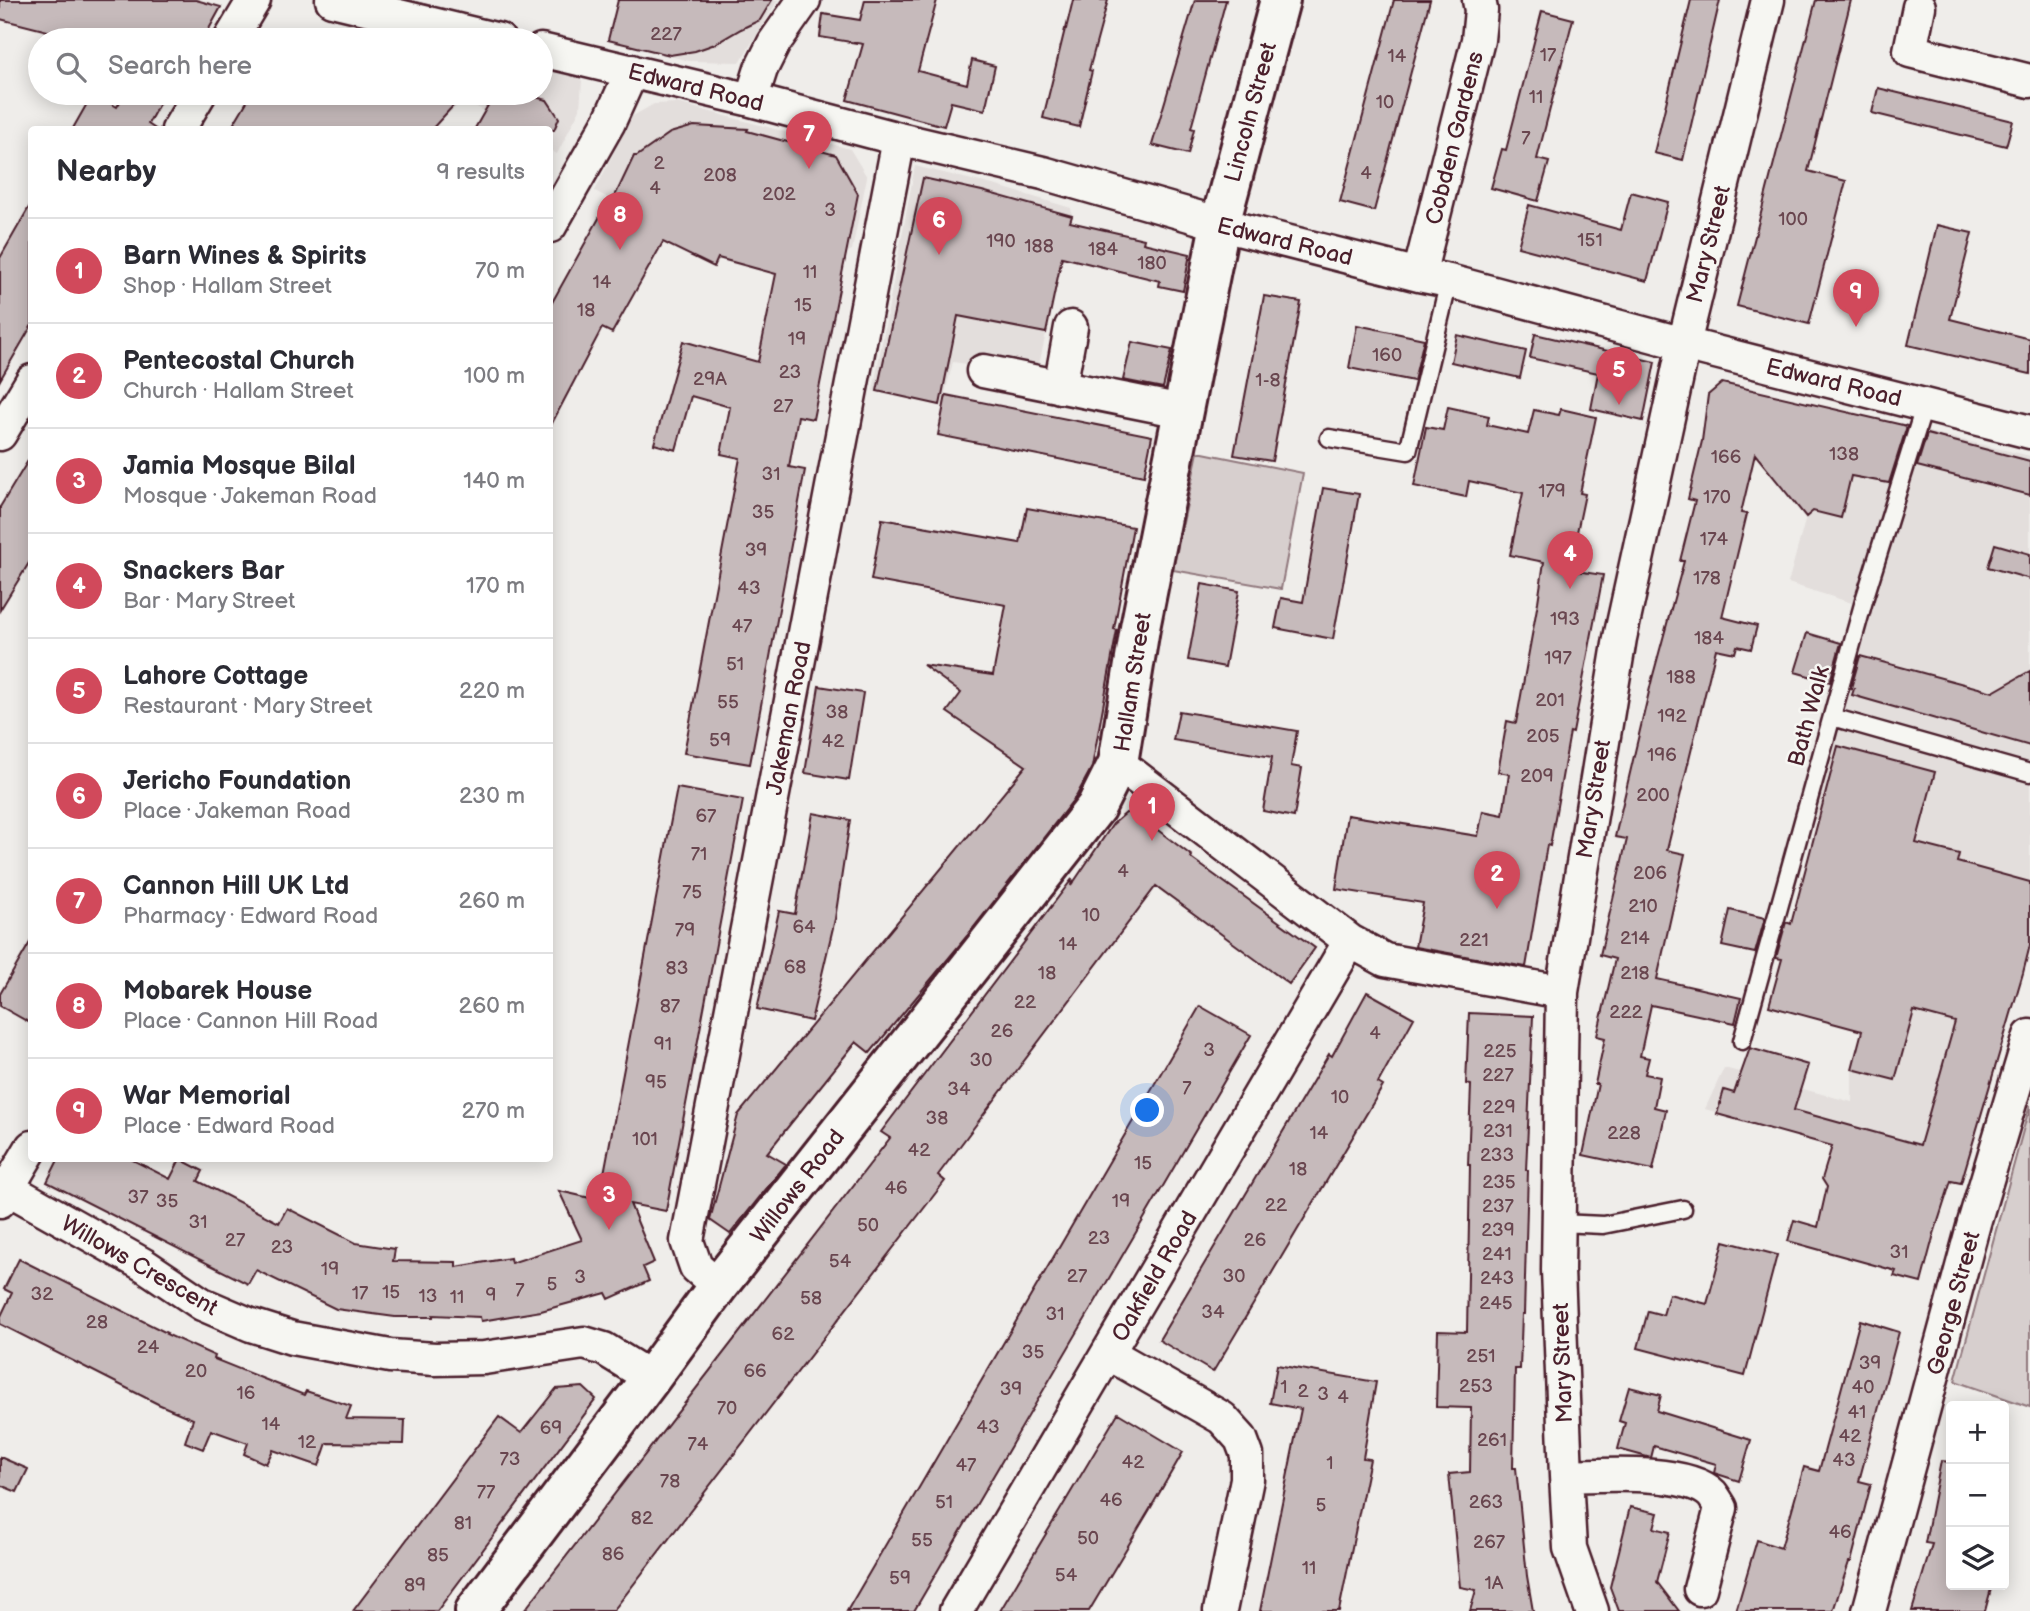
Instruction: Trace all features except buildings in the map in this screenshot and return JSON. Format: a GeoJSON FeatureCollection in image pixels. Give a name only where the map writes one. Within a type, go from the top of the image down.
{"type":"FeatureCollection","features":[{"type":"Feature","properties":{"kind":"street"},"geometry":{"type":"LineString","coordinates":[[237,28],[254,0]]}},
{"type":"Feature","properties":{"kind":"street"},"geometry":{"type":"LineString","coordinates":[[332,0],[449,28]]}},
{"type":"Feature","properties":{"kind":"street"},"geometry":{"type":"LineString","coordinates":[[751,100],[761,69],[774,43],[804,0]]}},
{"type":"Feature","properties":{"kind":"street","name":"Lincoln Street"},"geometry":{"type":"LineString","coordinates":[[1220,224],[1280,0]]}},
{"type":"Feature","properties":{"kind":"street","name":"Cobden Gardens"},"geometry":{"type":"LineString","coordinates":[[1434,278],[1478,40],[1481,10],[1479,0]]}},
{"type":"Feature","properties":{"kind":"street","name":"Mary Street"},"geometry":{"type":"LineString","coordinates":[[1592,1611],[1570,1548],[1566,1476],[1558,1270],[1562,992],[1620,638],[1684,344],[1768,0]]}},
{"type":"Feature","properties":{"kind":"street"},"geometry":{"type":"LineString","coordinates":[[1919,7],[1910,51],[2030,81]]}},
{"type":"Feature","properties":{"kind":"street","name":"Edward Road"},"geometry":{"type":"LineString","coordinates":[[553,53],[1043,173],[1220,224],[2030,432]]}},
{"type":"Feature","properties":{"kind":"street"},"geometry":{"type":"LineString","coordinates":[[553,221],[609,122],[632,71]]}},
{"type":"Feature","properties":{"kind":"street"},"geometry":{"type":"LineString","coordinates":[[180,126],[193,105]]}},
{"type":"Feature","properties":{"kind":"street","name":"Jakeman Road"},"geometry":{"type":"LineString","coordinates":[[718,1286],[696,1267],[687,1241],[899,139]]}},
{"type":"Feature","properties":{"kind":"street","name":"Hallam Street"},"geometry":{"type":"LineString","coordinates":[[1220,224],[1140,628],[1118,763],[1350,941],[1385,960],[1562,992]]}},
{"type":"Feature","properties":{"kind":"street"},"geometry":{"type":"LineString","coordinates":[[1060,387],[1071,327]]}},
{"type":"Feature","properties":{"kind":"street"},"geometry":{"type":"LineString","coordinates":[[984,371],[1182,411]]}},
{"type":"Feature","properties":{"kind":"street"},"geometry":{"type":"LineString","coordinates":[[0,434],[28,388]]}},
{"type":"Feature","properties":{"kind":"street","name":"Willows Road"},"geometry":{"type":"LineString","coordinates":[[475,1611],[718,1286],[1096,807],[1118,763]]}},
{"type":"Feature","properties":{"kind":"street","name":"Oakfield Road"},"geometry":{"type":"LineString","coordinates":[[956,1611],[1350,941]]}},
{"type":"Feature","properties":{"kind":"street","name":"George Street"},"geometry":{"type":"LineString","coordinates":[[1869,1611],[1975,1223],[2030,1037]]}},
{"type":"Feature","properties":{"kind":"street"},"geometry":{"type":"LineString","coordinates":[[2,1191],[28,1153]]}},
{"type":"Feature","properties":{"kind":"street","name":"Willows Crescent"},"geometry":{"type":"LineString","coordinates":[[2,1191],[144,1265],[202,1304],[251,1325],[292,1338],[390,1356],[435,1359],[484,1358],[584,1343],[604,1349],[651,1378]]}},
{"type":"Feature","properties":{"kind":"street"},"geometry":{"type":"LineString","coordinates":[[1108,1353],[1222,1418],[1241,1439],[1247,1455],[1247,1479],[1220,1611]]}},
{"type":"Feature","properties":{"kind":"street"},"geometry":{"type":"LineString","coordinates":[[1566,1476],[1672,1478],[1711,1493],[1721,1508],[1700,1589]]}},
{"type":"Feature","properties":{"kind":"lane"},"geometry":{"type":"LineString","coordinates":[[1329,438],[1408,451],[1434,278]]}},
{"type":"Feature","properties":{"kind":"lane","name":"Bath Walk"},"geometry":{"type":"LineString","coordinates":[[1742,1041],[1865,597],[1925,404]]}},
{"type":"Feature","properties":{"kind":"lane"},"geometry":{"type":"LineString","coordinates":[[1832,717],[2030,773]]}},
{"type":"Feature","properties":{"kind":"lane"},"geometry":{"type":"LineString","coordinates":[[1559,1223],[1603,1225],[1683,1209]]}},
{"type":"Feature","properties":{"kind":"shaded area"},"geometry":{"type":"Polygon","coordinates":[[[617,0],[778,0],[740,62],[689,61],[608,40],[617,0]]]}},
{"type":"Feature","properties":{"kind":"shaded area"},"geometry":{"type":"Polygon","coordinates":[[[553,67],[574,71],[582,81],[580,109],[557,154],[553,152],[553,126],[510,126],[474,105],[553,105],[553,67]]]}},
{"type":"Feature","properties":{"kind":"shaded area"},"geometry":{"type":"Polygon","coordinates":[[[677,103],[850,149],[867,177],[852,250],[847,252],[774,237],[763,249],[759,269],[718,258],[714,267],[700,247],[595,191],[631,117],[654,104],[677,103]]]}},
{"type":"Feature","properties":{"kind":"shaded area"},"geometry":{"type":"Polygon","coordinates":[[[332,105],[459,105],[439,121],[371,126],[319,126],[332,105]]]}},
{"type":"Feature","properties":{"kind":"shaded area"},"geometry":{"type":"Polygon","coordinates":[[[915,166],[1071,208],[1072,216],[1037,374],[953,362],[942,406],[873,391],[915,166]]]}},
{"type":"Feature","properties":{"kind":"shaded area"},"geometry":{"type":"Polygon","coordinates":[[[1722,383],[2030,456],[2030,945],[2023,973],[1916,843],[1795,814],[1852,603],[1788,583],[1806,517],[1787,461],[1702,440],[1707,394],[1722,383]]]}},
{"type":"Feature","properties":{"kind":"shaded area"},"geometry":{"type":"Polygon","coordinates":[[[1198,452],[1303,473],[1281,589],[1173,570],[1198,452]]]}},
{"type":"Feature","properties":{"kind":"shaded area"},"geometry":{"type":"Polygon","coordinates":[[[1914,1011],[2003,1035],[1961,1183],[1705,1109],[1724,1068],[1852,1102],[1852,1069],[1895,1080],[1914,1011]]]}},
{"type":"Feature","properties":{"kind":"shaded area"},"geometry":{"type":"Polygon","coordinates":[[[2030,1105],[2030,1407],[1955,1381],[2030,1105]]]}},
{"type":"Feature","properties":{"kind":"place","name":"Cannon Hill UK Ltd"},"geometry":{"type":"Point","coordinates":[809,169]}},
{"type":"Feature","properties":{"kind":"place","name":"Mobarek House"},"geometry":{"type":"Point","coordinates":[620,250]}},
{"type":"Feature","properties":{"kind":"place","name":"Jericho Foundation"},"geometry":{"type":"Point","coordinates":[939,255]}},
{"type":"Feature","properties":{"kind":"place","name":"War Memorial"},"geometry":{"type":"Point","coordinates":[1856,327]}},
{"type":"Feature","properties":{"kind":"place","name":"Lahore Cottage"},"geometry":{"type":"Point","coordinates":[1619,405]}},
{"type":"Feature","properties":{"kind":"place","name":"Snackers Bar"},"geometry":{"type":"Point","coordinates":[1570,589]}},
{"type":"Feature","properties":{"kind":"place","name":"Barn Wines & Spirits"},"geometry":{"type":"Point","coordinates":[1152,841]}},
{"type":"Feature","properties":{"kind":"place","name":"Pentecostal Church"},"geometry":{"type":"Point","coordinates":[1497,909]}},
{"type":"Feature","properties":{"kind":"place","name":"Jamia Mosque Bilal"},"geometry":{"type":"Point","coordinates":[609,1230]}}]}
